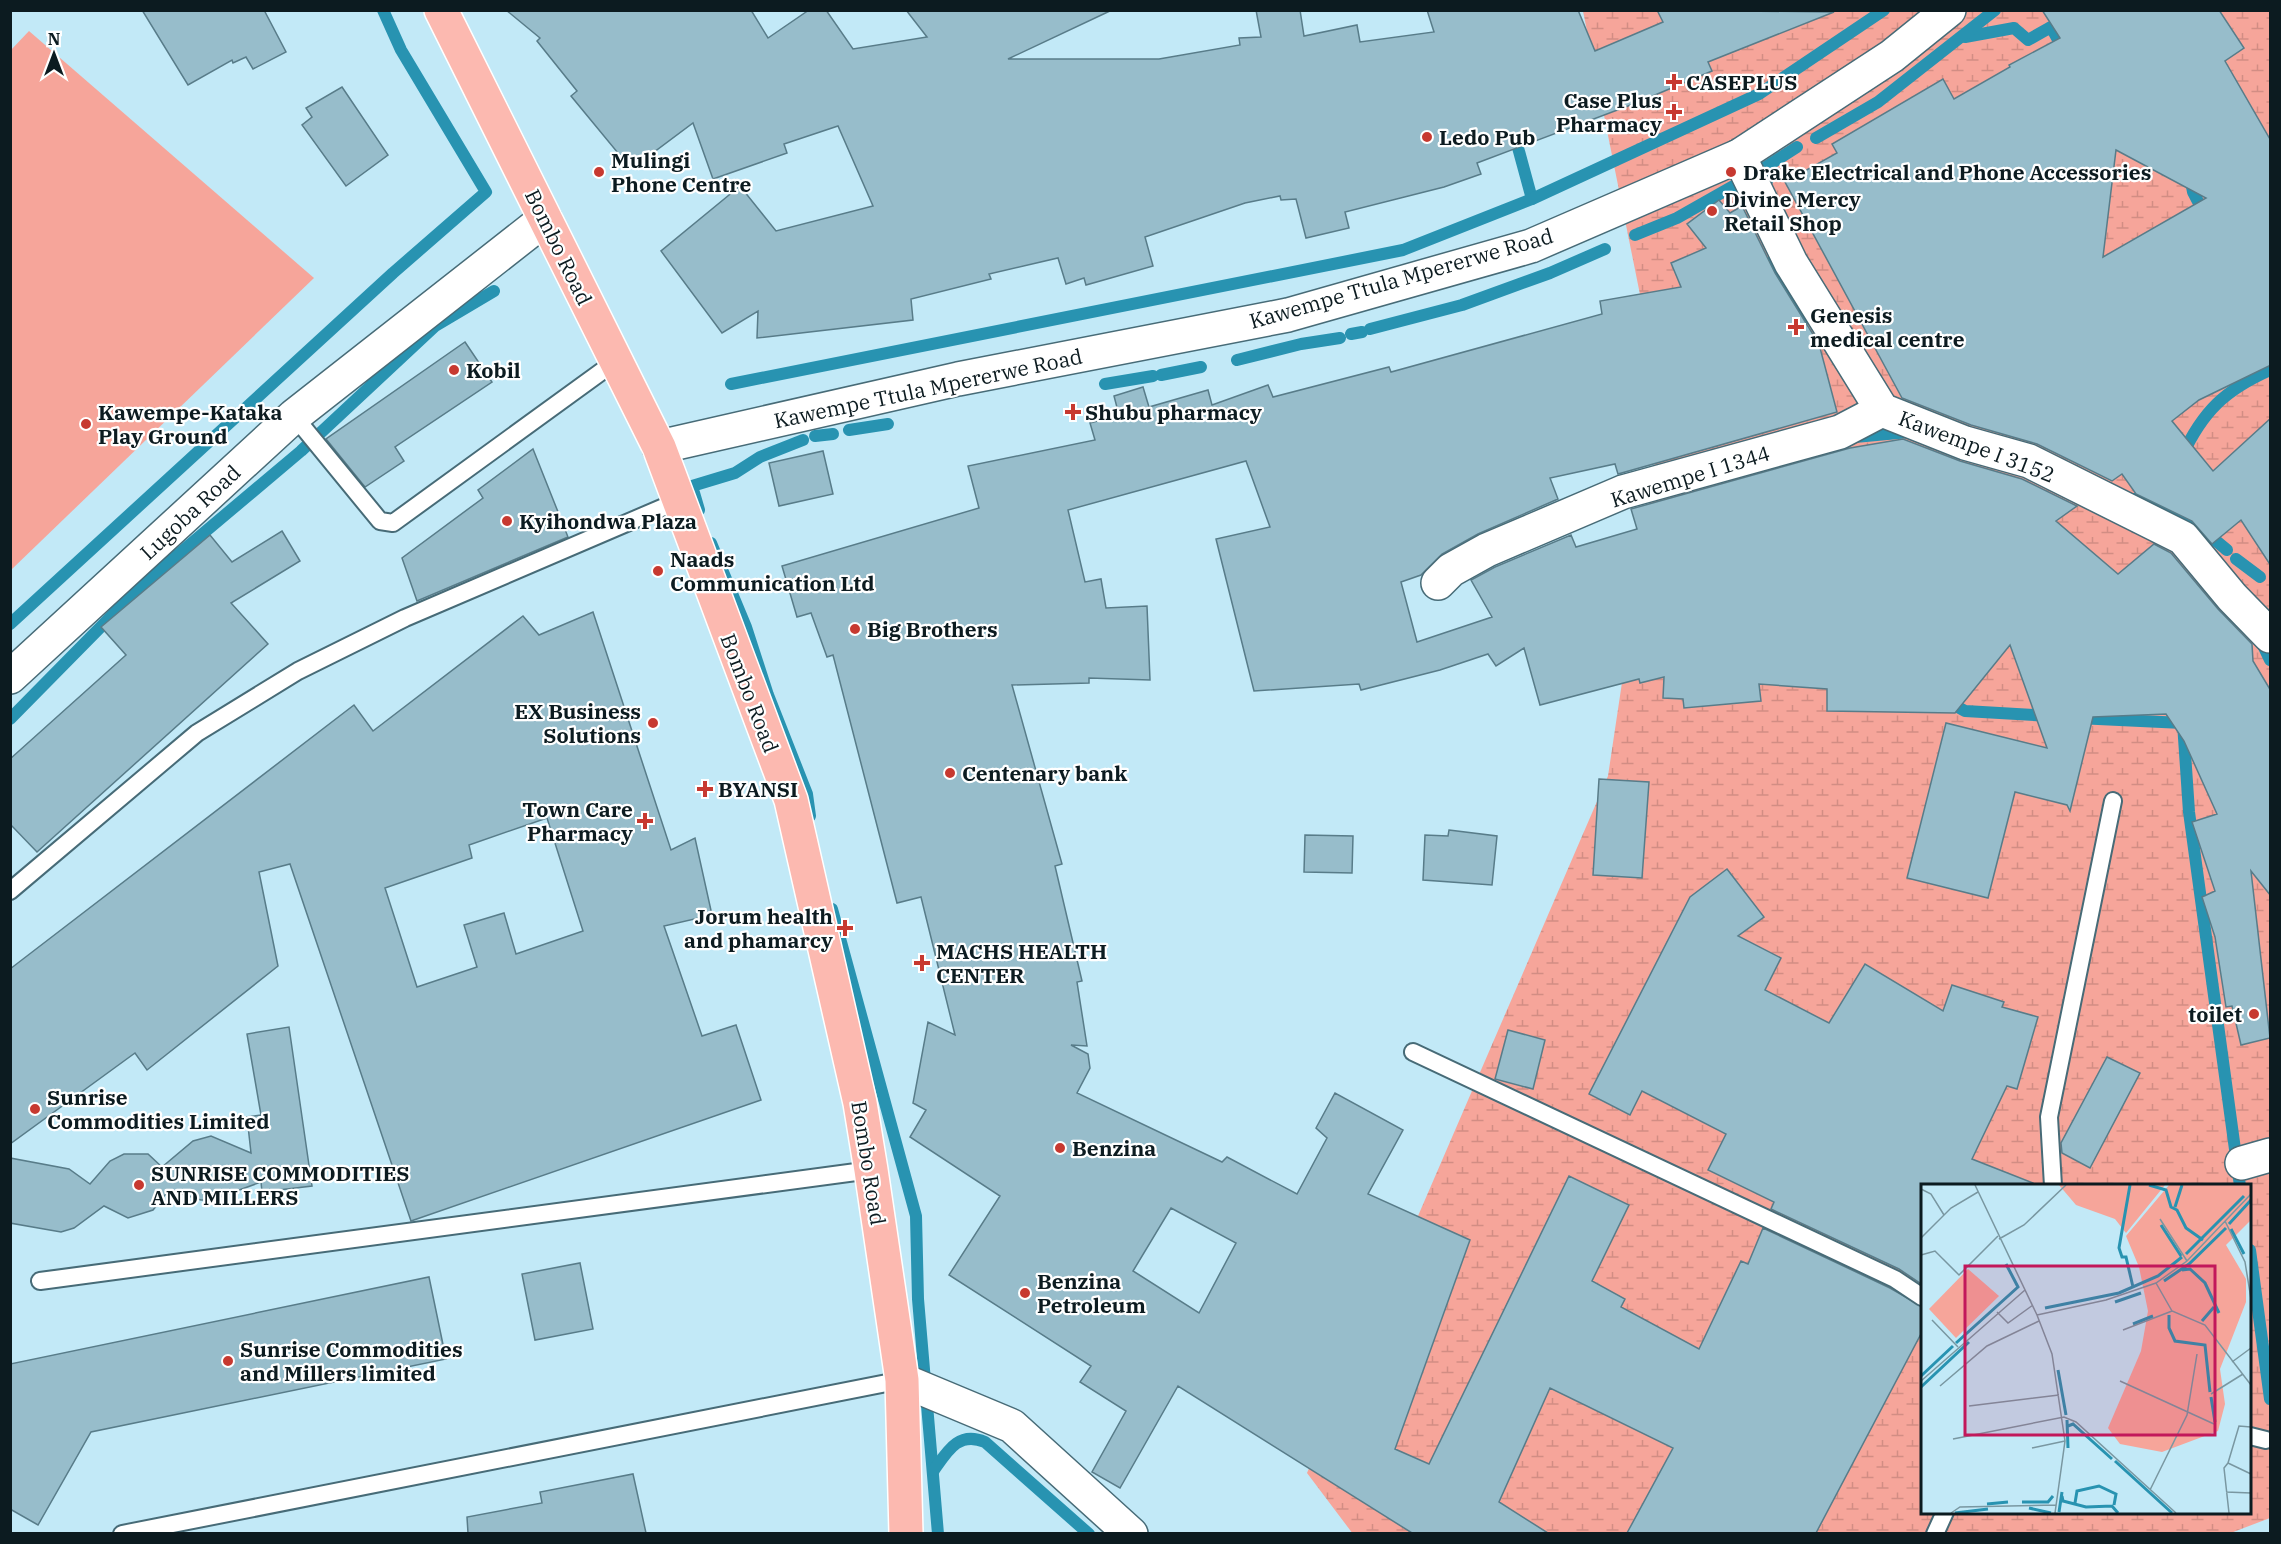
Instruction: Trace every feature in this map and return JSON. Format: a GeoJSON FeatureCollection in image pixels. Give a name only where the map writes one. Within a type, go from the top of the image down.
{"type":"FeatureCollection","features":[{"type":"Feature","properties":{"kind":"main road","name":"Bombo Road"},"geometry":{"type":"LineString","coordinates":[[441,10],[659,447],[791,800],[860,1103],[871,1170],[902,1380],[906,1533]]}},
{"type":"Feature","properties":{"kind":"street","name":"Kawempe Ttula Mpererwe Road"},"geometry":{"type":"LineString","coordinates":[[659,447],[958,379],[1288,315],[1531,246],[1739,156],[1892,56],[1949,10]]}},
{"type":"Feature","properties":{"kind":"street","name":"Kawempe I 3152"},"geometry":{"type":"LineString","coordinates":[[1739,156],[1791,263],[1882,410],[1965,443],[2029,461],[2183,538],[2232,597],[2271,636]]}},
{"type":"Feature","properties":{"kind":"street","name":"Lugoba Road"},"geometry":{"type":"LineString","coordinates":[[10,677],[294,416],[545,219]]}},
{"type":"Feature","properties":{"kind":"street","name":"Kawempe I 1344"},"geometry":{"type":"LineString","coordinates":[[1437,583],[1451,570],[1487,550],[1623,492],[1840,432],[1882,410]]}},
{"type":"Feature","properties":{"kind":"street"},"geometry":{"type":"LineString","coordinates":[[902,1380],[1012,1426],[1131,1533]]}},
{"type":"Feature","properties":{"kind":"lane"},"geometry":{"type":"LineString","coordinates":[[294,416],[381,520],[393,523],[616,361]]}},
{"type":"Feature","properties":{"kind":"lane"},"geometry":{"type":"LineString","coordinates":[[10,891],[197,733],[298,671],[405,618],[678,501]]}},
{"type":"Feature","properties":{"kind":"lane"},"geometry":{"type":"LineString","coordinates":[[2054,1184],[2049,1117],[2113,801]]}},
{"type":"Feature","properties":{"kind":"lane"},"geometry":{"type":"LineString","coordinates":[[1413,1052],[1895,1279],[1921,1297]]}},
{"type":"Feature","properties":{"kind":"lane"},"geometry":{"type":"LineString","coordinates":[[40,1281],[871,1170]]}},
{"type":"Feature","properties":{"kind":"lane"},"geometry":{"type":"LineString","coordinates":[[122,1533],[902,1380]]}},
{"type":"Feature","properties":{"kind":"lane"},"geometry":{"type":"LineString","coordinates":[[2251,1436],[2266,1440]]}},
{"type":"Feature","properties":{"kind":"lane"},"geometry":{"type":"LineString","coordinates":[[1935,1533],[1944,1514]]}},
{"type":"Feature","properties":{"kind":"green space"},"geometry":{"type":"Polygon","coordinates":[[[1583,11],[2270,11],[2270,1518],[2228,1534],[1353,1534],[1307,1473],[1608,776],[1663,409],[1583,11]]]}},
{"type":"Feature","properties":{"kind":"green space","name":"Kawempe-Kataka Play Ground"},"geometry":{"type":"Polygon","coordinates":[[[29,31],[314,278],[11,570],[10,51],[29,31]]]}},
{"type":"Feature","properties":{"kind":"building"},"geometry":{"type":"Polygon","coordinates":[[[142,10],[264,10],[286,52],[253,69],[246,57],[233,63],[232,60],[188,85],[142,10]]]}},
{"type":"Feature","properties":{"kind":"building"},"geometry":{"type":"Polygon","coordinates":[[[506,10],[751,10],[768,38],[809,10],[826,10],[853,49],[927,37],[906,10],[1112,10],[1008,59],[1159,59],[1240,45],[1239,38],[1261,37],[1256,10],[1300,10],[1304,36],[1357,25],[1360,42],[1434,32],[1427,10],[1578,10],[1595,51],[1663,22],[1657,10],[1834,12],[1708,62],[1712,71],[1636,103],[1477,163],[1481,174],[1444,187],[1345,212],[1349,228],[1306,238],[1296,199],[1281,200],[1280,196],[1245,203],[1145,237],[1153,266],[1086,285],[1084,278],[1066,284],[1058,258],[989,274],[991,279],[911,299],[913,320],[757,338],[758,311],[722,333],[661,251],[740,186],[776,231],[873,206],[838,126],[784,144],[787,153],[713,179],[693,123],[646,158],[627,164],[571,96],[577,91],[537,41],[540,38],[506,10]]]}},
{"type":"Feature","properties":{"kind":"building"},"geometry":{"type":"Polygon","coordinates":[[[2042,10],[2219,10],[2244,48],[2225,61],[2271,141],[2271,365],[2199,400],[2172,421],[2213,471],[2271,418],[2271,566],[2241,520],[2212,544],[2192,521],[2136,494],[2122,474],[2112,481],[2037,444],[1971,425],[1902,398],[1785,182],[1837,153],[1832,144],[1943,79],[1954,99],[2010,67],[2009,65],[2060,38],[2042,10]],[[2116,150],[2103,257],[2206,198],[2116,150]]]}},
{"type":"Feature","properties":{"kind":"building"},"geometry":{"type":"Polygon","coordinates":[[[342,87],[388,155],[346,186],[302,125],[312,117],[306,108],[342,87]]]}},
{"type":"Feature","properties":{"kind":"building"},"geometry":{"type":"Polygon","coordinates":[[[1719,200],[1730,213],[1742,206],[1775,273],[1819,344],[1837,412],[1618,474],[1615,464],[1550,478],[1558,499],[1478,534],[1442,554],[1421,575],[1401,582],[1417,642],[1492,617],[1471,580],[1495,567],[1571,535],[1576,547],[1637,529],[1631,509],[1850,448],[1903,439],[1960,461],[2022,479],[2077,506],[2056,521],[2118,574],[2154,544],[2171,553],[2218,609],[2252,644],[2253,661],[2271,691],[2271,896],[2251,871],[2270,1038],[2241,1045],[2232,1006],[2226,1007],[2215,937],[2202,897],[2215,891],[2192,822],[2217,814],[2184,741],[2166,714],[2093,717],[2070,811],[2067,805],[2015,792],[1988,898],[1907,878],[1946,723],[2047,748],[2010,645],[1955,713],[1827,711],[1827,689],[1759,684],[1761,701],[1684,708],[1683,699],[1663,698],[1664,677],[1640,683],[1639,679],[1540,705],[1524,648],[1496,666],[1488,654],[1440,670],[1361,690],[1359,684],[1254,691],[1216,539],[1270,527],[1246,461],[1068,510],[1085,582],[1101,579],[1106,608],[1147,606],[1150,680],[1089,678],[1089,683],[1012,685],[1062,864],[1055,866],[1082,981],[1077,982],[1087,1046],[1071,1045],[1088,1054],[1090,1068],[1077,1093],[1222,1162],[1227,1157],[1297,1194],[1327,1138],[1316,1128],[1335,1093],[1403,1130],[1368,1194],[1470,1240],[1395,1449],[1429,1464],[1569,1176],[1629,1205],[1592,1281],[1625,1299],[1621,1307],[1699,1349],[1741,1261],[1748,1264],[1763,1228],[1890,1288],[1921,1306],[1921,1334],[1816,1533],[1627,1533],[1673,1448],[1550,1388],[1499,1502],[1548,1533],[1412,1533],[1178,1386],[1120,1488],[1092,1472],[1126,1411],[1080,1382],[1091,1366],[949,1275],[1000,1196],[910,1137],[926,1110],[913,1103],[928,1022],[955,1035],[921,897],[897,903],[833,655],[827,657],[811,613],[797,617],[782,566],[979,508],[968,466],[1095,440],[1090,423],[1119,415],[1114,396],[1143,387],[1149,407],[1208,390],[1212,405],[1268,385],[1273,397],[1389,367],[1391,372],[1602,314],[1600,301],[1681,287],[1671,263],[1706,248],[1687,224],[1719,200]],[[1171,1208],[1133,1271],[1199,1313],[1236,1243],[1171,1208]]]}},
{"type":"Feature","properties":{"kind":"building"},"geometry":{"type":"Polygon","coordinates":[[[465,342],[492,382],[395,447],[404,461],[365,487],[326,439],[465,342]]]}},
{"type":"Feature","properties":{"kind":"building","name":"Kyihondwa Plaza"},"geometry":{"type":"Polygon","coordinates":[[[533,449],[568,537],[417,601],[402,558],[483,498],[478,490],[533,449]]]}},
{"type":"Feature","properties":{"kind":"building"},"geometry":{"type":"Polygon","coordinates":[[[823,451],[833,494],[779,506],[769,463],[823,451]]]}},
{"type":"Feature","properties":{"kind":"building"},"geometry":{"type":"Polygon","coordinates":[[[282,531],[300,561],[231,603],[268,644],[37,852],[10,824],[10,759],[126,655],[101,627],[210,535],[232,562],[282,531]]]}},
{"type":"Feature","properties":{"kind":"building"},"geometry":{"type":"Polygon","coordinates":[[[593,612],[671,850],[695,838],[712,915],[664,926],[702,1036],[736,1025],[761,1100],[411,1221],[290,864],[259,872],[278,966],[147,1070],[135,1053],[10,1144],[10,969],[354,705],[373,731],[523,616],[539,635],[593,612]],[[547,818],[469,845],[472,858],[385,888],[417,987],[477,967],[464,925],[504,913],[516,954],[583,931],[547,818]]]}},
{"type":"Feature","properties":{"kind":"building"},"geometry":{"type":"Polygon","coordinates":[[[1599,779],[1649,782],[1642,878],[1593,875],[1599,779]]]}},
{"type":"Feature","properties":{"kind":"building"},"geometry":{"type":"Polygon","coordinates":[[[1449,830],[1497,836],[1492,885],[1423,880],[1425,835],[1448,836],[1449,830]]]}},
{"type":"Feature","properties":{"kind":"building"},"geometry":{"type":"Polygon","coordinates":[[[1305,835],[1353,836],[1352,873],[1304,872],[1305,835]]]}},
{"type":"Feature","properties":{"kind":"building"},"geometry":{"type":"Polygon","coordinates":[[[1727,869],[1764,917],[1738,936],[1781,958],[1765,990],[1829,1023],[1865,964],[1943,1011],[1952,985],[2004,1002],[2002,1007],[2038,1017],[2017,1089],[2007,1086],[1972,1159],[2033,1184],[1921,1184],[1921,1284],[1899,1269],[1771,1209],[1774,1202],[1708,1170],[1726,1134],[1642,1091],[1630,1115],[1589,1094],[1690,897],[1727,869]]]}},
{"type":"Feature","properties":{"kind":"building"},"geometry":{"type":"Polygon","coordinates":[[[289,1027],[312,1186],[262,1192],[261,1182],[212,1200],[201,1200],[169,1190],[153,1210],[128,1218],[104,1206],[74,1228],[61,1232],[10,1223],[10,1158],[69,1169],[90,1184],[110,1161],[124,1154],[148,1154],[162,1167],[193,1141],[211,1136],[251,1153],[247,1117],[261,1115],[247,1034],[289,1027]]]}},
{"type":"Feature","properties":{"kind":"building"},"geometry":{"type":"Polygon","coordinates":[[[1508,1030],[1545,1040],[1533,1089],[1495,1079],[1508,1030]]]}},
{"type":"Feature","properties":{"kind":"building"},"geometry":{"type":"Polygon","coordinates":[[[2107,1057],[2140,1073],[2090,1168],[2062,1153],[2061,1143],[2107,1057]]]}},
{"type":"Feature","properties":{"kind":"building"},"geometry":{"type":"Polygon","coordinates":[[[580,1263],[593,1329],[535,1340],[522,1274],[580,1263]]]}},
{"type":"Feature","properties":{"kind":"building","name":"Sunrise Commodities and Millers limited"},"geometry":{"type":"Polygon","coordinates":[[[429,1277],[446,1359],[91,1432],[38,1525],[10,1509],[10,1364],[429,1277]]]}},
{"type":"Feature","properties":{"kind":"building"},"geometry":{"type":"Polygon","coordinates":[[[633,1474],[646,1533],[468,1533],[467,1517],[542,1503],[540,1492],[633,1474]]]}},
{"type":"Feature","properties":{"kind":"waterway"},"geometry":{"type":"LineString","coordinates":[[10,624],[393,273],[486,192],[401,50],[383,10]]}},
{"type":"Feature","properties":{"kind":"waterway"},"geometry":{"type":"LineString","coordinates":[[731,384],[1403,250],[1532,199],[1759,94],[1884,10]]}},
{"type":"Feature","properties":{"kind":"waterway"},"geometry":{"type":"LineString","coordinates":[[1816,138],[1878,102],[1995,10]]}},
{"type":"Feature","properties":{"kind":"waterway"},"geometry":{"type":"LineString","coordinates":[[1965,37],[2014,28],[2028,40],[2051,27],[2066,54]]}},
{"type":"Feature","properties":{"kind":"waterway"},"geometry":{"type":"LineString","coordinates":[[1514,133],[1532,199]]}},
{"type":"Feature","properties":{"kind":"waterway"},"geometry":{"type":"LineString","coordinates":[[1767,181],[1761,170],[1797,147]]}},
{"type":"Feature","properties":{"kind":"waterway"},"geometry":{"type":"LineString","coordinates":[[2190,176],[2193,192],[2205,215]]}},
{"type":"Feature","properties":{"kind":"waterway"},"geometry":{"type":"LineString","coordinates":[[1635,235],[1677,218],[1737,184],[1743,196]]}},
{"type":"Feature","properties":{"kind":"waterway"},"geometry":{"type":"LineString","coordinates":[[1370,329],[1462,305],[1550,273],[1605,249]]}},
{"type":"Feature","properties":{"kind":"waterway"},"geometry":{"type":"LineString","coordinates":[[1773,261],[1786,291],[1811,319]]}},
{"type":"Feature","properties":{"kind":"waterway"},"geometry":{"type":"LineString","coordinates":[[10,719],[143,584],[301,451],[435,326],[494,291]]}},
{"type":"Feature","properties":{"kind":"waterway"},"geometry":{"type":"LineString","coordinates":[[1351,334],[1362,332]]}},
{"type":"Feature","properties":{"kind":"waterway"},"geometry":{"type":"LineString","coordinates":[[1237,360],[1301,344],[1340,338]]}},
{"type":"Feature","properties":{"kind":"waterway"},"geometry":{"type":"LineString","coordinates":[[1161,375],[1201,367]]}},
{"type":"Feature","properties":{"kind":"waterway"},"geometry":{"type":"LineString","coordinates":[[2182,456],[2198,426],[2217,404],[2240,386],[2270,370]]}},
{"type":"Feature","properties":{"kind":"waterway"},"geometry":{"type":"LineString","coordinates":[[1105,384],[1153,376]]}},
{"type":"Feature","properties":{"kind":"waterway"},"geometry":{"type":"LineString","coordinates":[[849,430],[888,424]]}},
{"type":"Feature","properties":{"kind":"waterway"},"geometry":{"type":"LineString","coordinates":[[1855,437],[1909,432]]}},
{"type":"Feature","properties":{"kind":"waterway"},"geometry":{"type":"LineString","coordinates":[[815,436],[833,434]]}},
{"type":"Feature","properties":{"kind":"waterway"},"geometry":{"type":"LineString","coordinates":[[699,510],[692,486],[735,473],[760,457],[803,440]]}},
{"type":"Feature","properties":{"kind":"waterway"},"geometry":{"type":"LineString","coordinates":[[2134,499],[2155,501],[2204,531],[2227,550]]}},
{"type":"Feature","properties":{"kind":"waterway"},"geometry":{"type":"LineString","coordinates":[[711,543],[746,627],[768,695],[807,794],[810,816]]}},
{"type":"Feature","properties":{"kind":"waterway"},"geometry":{"type":"LineString","coordinates":[[2236,559],[2260,577]]}},
{"type":"Feature","properties":{"kind":"waterway"},"geometry":{"type":"LineString","coordinates":[[2259,637],[2270,660]]}},
{"type":"Feature","properties":{"kind":"waterway"},"geometry":{"type":"LineString","coordinates":[[1945,700],[1965,711],[2051,716]]}},
{"type":"Feature","properties":{"kind":"waterway"},"geometry":{"type":"LineString","coordinates":[[2077,718],[2183,723],[2189,812],[2240,1184]]}},
{"type":"Feature","properties":{"kind":"waterway"},"geometry":{"type":"LineString","coordinates":[[832,909],[916,1216],[918,1299],[938,1534]]}},
{"type":"Feature","properties":{"kind":"waterway"},"geometry":{"type":"LineString","coordinates":[[2251,1257],[2270,1399]]}},
{"type":"Feature","properties":{"kind":"waterway"},"geometry":{"type":"LineString","coordinates":[[934,1470],[955,1444],[968,1439],[985,1442],[1089,1534]]}},
{"type":"Feature","properties":{"kind":"place","name":"CASEPLUS"},"geometry":{"type":"Point","coordinates":[1674,82]}},
{"type":"Feature","properties":{"kind":"place","name":"Case Plus Pharmacy"},"geometry":{"type":"Point","coordinates":[1674,112]}},
{"type":"Feature","properties":{"kind":"place","name":"Ledo Pub"},"geometry":{"type":"Point","coordinates":[1427,137]}},
{"type":"Feature","properties":{"kind":"place","name":"Mulingi Phone Centre"},"geometry":{"type":"Point","coordinates":[599,172]}},
{"type":"Feature","properties":{"kind":"place","name":"Drake Electrical and Phone Accessories"},"geometry":{"type":"Point","coordinates":[1731,172]}},
{"type":"Feature","properties":{"kind":"place","name":"Divine Mercy Retail Shop"},"geometry":{"type":"Point","coordinates":[1712,211]}},
{"type":"Feature","properties":{"kind":"place","name":"Genesis medical centre"},"geometry":{"type":"Point","coordinates":[1796,327]}},
{"type":"Feature","properties":{"kind":"place","name":"Kobil"},"geometry":{"type":"Point","coordinates":[454,370]}},
{"type":"Feature","properties":{"kind":"place","name":"Shubu pharmacy"},"geometry":{"type":"Point","coordinates":[1073,412]}},
{"type":"Feature","properties":{"kind":"place","name":"Kawempe-Kataka Play Ground"},"geometry":{"type":"Point","coordinates":[86,424]}},
{"type":"Feature","properties":{"kind":"place","name":"Kyihondwa Plaza"},"geometry":{"type":"Point","coordinates":[507,521]}},
{"type":"Feature","properties":{"kind":"place","name":"Naads Communication Ltd"},"geometry":{"type":"Point","coordinates":[658,571]}},
{"type":"Feature","properties":{"kind":"place","name":"Big Brothers"},"geometry":{"type":"Point","coordinates":[855,629]}},
{"type":"Feature","properties":{"kind":"place","name":"EX Business Solutions"},"geometry":{"type":"Point","coordinates":[653,723]}},
{"type":"Feature","properties":{"kind":"place","name":"Centenary bank"},"geometry":{"type":"Point","coordinates":[950,773]}},
{"type":"Feature","properties":{"kind":"place","name":"BYANSI"},"geometry":{"type":"Point","coordinates":[705,789]}},
{"type":"Feature","properties":{"kind":"place","name":"Town Care Pharmacy"},"geometry":{"type":"Point","coordinates":[645,821]}},
{"type":"Feature","properties":{"kind":"place","name":"Jorum health and phamarcy"},"geometry":{"type":"Point","coordinates":[845,928]}},
{"type":"Feature","properties":{"kind":"place","name":"MACHS HEALTH CENTER"},"geometry":{"type":"Point","coordinates":[922,963]}},
{"type":"Feature","properties":{"kind":"place","name":"toilet"},"geometry":{"type":"Point","coordinates":[2254,1014]}},
{"type":"Feature","properties":{"kind":"place","name":"Sunrise Commodities Limited"},"geometry":{"type":"Point","coordinates":[35,1109]}},
{"type":"Feature","properties":{"kind":"place","name":"Benzina"},"geometry":{"type":"Point","coordinates":[1060,1148]}},
{"type":"Feature","properties":{"kind":"place","name":"SUNRISE COMMODITIES AND MILLERS"},"geometry":{"type":"Point","coordinates":[139,1185]}},
{"type":"Feature","properties":{"kind":"place","name":"Benzina Petroleum"},"geometry":{"type":"Point","coordinates":[1025,1293]}},
{"type":"Feature","properties":{"kind":"place","name":"Sunrise Commodities and Millers limited"},"geometry":{"type":"Point","coordinates":[228,1361]}}]}
